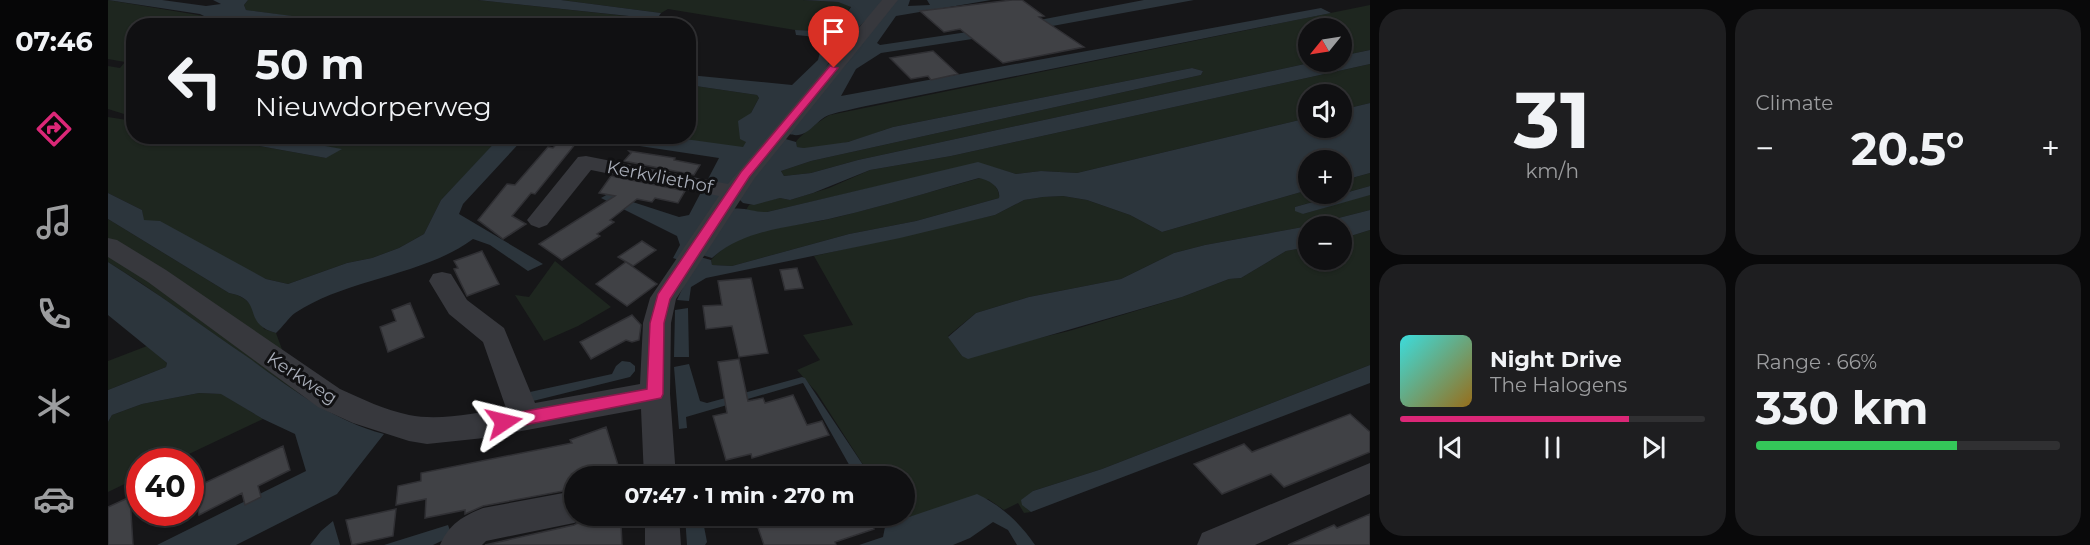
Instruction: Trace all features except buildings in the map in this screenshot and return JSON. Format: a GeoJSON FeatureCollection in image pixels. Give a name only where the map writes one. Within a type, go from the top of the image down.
{"type":"FeatureCollection","features":[{"type":"Feature","properties":{"kind":"street"},"geometry":{"type":"LineString","coordinates":[[659,466],[655,394],[657,323],[663,298],[745,175],[890,0]]}},
{"type":"Feature","properties":{"kind":"street","name":"Kerkvliethof"},"geometry":{"type":"LineString","coordinates":[[539,220],[590,156],[734,192]]}},
{"type":"Feature","properties":{"kind":"street","name":"Kerkweg"},"geometry":{"type":"LineString","coordinates":[[108,246],[157,276],[296,377],[329,398],[364,414],[409,428],[428,430],[484,425],[655,394]]}},
{"type":"Feature","properties":{"kind":"street"},"geometry":{"type":"LineString","coordinates":[[442,281],[458,307],[494,336],[519,398],[524,419]]}},
{"type":"Feature","properties":{"kind":"street"},"geometry":{"type":"LineString","coordinates":[[1215,545],[1370,478]]}},
{"type":"Feature","properties":{"kind":"street"},"geometry":{"type":"LineString","coordinates":[[458,545],[472,530],[483,525],[564,509]]}},
{"type":"Feature","properties":{"kind":"street"},"geometry":{"type":"LineString","coordinates":[[662,526],[663,545]]}},
{"type":"Feature","properties":{"kind":"shaded area"},"geometry":{"type":"Polygon","coordinates":[[[108,0],[204,16],[203,18],[126,18],[126,113],[108,109],[108,66],[120,68],[125,62],[108,59],[108,0]]]}},
{"type":"Feature","properties":{"kind":"shaded area"},"geometry":{"type":"Polygon","coordinates":[[[108,0],[162,0],[206,6],[221,4],[213,0],[248,0],[244,5],[246,10],[307,18],[203,18],[204,16],[108,0]]]}},
{"type":"Feature","properties":{"kind":"shaded area"},"geometry":{"type":"Polygon","coordinates":[[[248,0],[478,0],[627,16],[625,18],[304,18],[246,10],[244,5],[248,0]]]}},
{"type":"Feature","properties":{"kind":"shaded area"},"geometry":{"type":"Polygon","coordinates":[[[478,0],[561,0],[661,13],[658,18],[478,0]]]}},
{"type":"Feature","properties":{"kind":"shaded area"},"geometry":{"type":"Polygon","coordinates":[[[561,0],[803,0],[838,2],[851,6],[838,26],[820,31],[795,30],[668,9],[661,13],[561,0]]]}},
{"type":"Feature","properties":{"kind":"shaded area"},"geometry":{"type":"Polygon","coordinates":[[[803,0],[886,0],[837,49],[819,79],[721,198],[679,260],[673,258],[680,245],[677,236],[601,198],[608,194],[679,217],[689,215],[719,158],[626,144],[696,144],[696,141],[743,147],[746,142],[740,139],[738,121],[751,113],[759,98],[757,95],[696,86],[696,76],[792,85],[818,60],[823,41],[817,37],[796,35],[795,30],[820,31],[838,26],[851,7],[838,2],[803,0]]]}},
{"type":"Feature","properties":{"kind":"shaded area"},"geometry":{"type":"Polygon","coordinates":[[[897,0],[910,0],[908,6],[930,5],[927,0],[991,0],[896,16],[877,43],[880,45],[1008,26],[1144,0],[1194,0],[1025,31],[881,53],[856,69],[841,96],[1321,8],[1331,13],[847,110],[829,115],[806,132],[796,135],[789,134],[897,0]]]}},
{"type":"Feature","properties":{"kind":"shaded area"},"geometry":{"type":"Polygon","coordinates":[[[1370,5],[1370,50],[1352,54],[1352,18],[1306,18],[1370,5]]]}},
{"type":"Feature","properties":{"kind":"shaded area"},"geometry":{"type":"Polygon","coordinates":[[[1298,20],[1298,65],[858,160],[811,173],[784,176],[781,171],[811,161],[1201,75],[1203,71],[1192,68],[893,127],[833,146],[797,147],[796,142],[802,136],[830,115],[1298,20]]]}},
{"type":"Feature","properties":{"kind":"shaded area"},"geometry":{"type":"Polygon","coordinates":[[[1370,50],[1370,64],[1352,68],[1352,54],[1370,50]]]}},
{"type":"Feature","properties":{"kind":"shaded area"},"geometry":{"type":"Polygon","coordinates":[[[1370,64],[1370,103],[1352,107],[1352,84],[1298,84],[1298,120],[1077,173],[1041,171],[1016,174],[978,163],[767,212],[755,213],[746,210],[749,205],[780,198],[790,200],[829,188],[870,170],[951,156],[1334,72],[1352,72],[1352,68],[1370,64]]]}},
{"type":"Feature","properties":{"kind":"shaded area"},"geometry":{"type":"Polygon","coordinates":[[[1298,65],[1298,72],[1334,72],[951,156],[870,170],[790,200],[780,198],[754,205],[743,203],[739,199],[782,138],[796,142],[797,147],[804,148],[848,142],[893,127],[1192,68],[1203,71],[1201,75],[811,161],[781,171],[784,176],[811,173],[858,160],[1298,65]]]}},
{"type":"Feature","properties":{"kind":"shaded area"},"geometry":{"type":"Polygon","coordinates":[[[696,86],[757,95],[759,98],[751,113],[747,142],[743,148],[696,142],[696,86]]]}},
{"type":"Feature","properties":{"kind":"shaded area"},"geometry":{"type":"Polygon","coordinates":[[[1370,103],[1370,173],[1352,178],[1352,150],[1298,150],[1298,193],[1162,232],[1130,215],[1087,200],[1063,196],[1024,200],[995,215],[900,238],[706,278],[691,287],[689,301],[677,300],[692,268],[700,257],[711,260],[712,265],[732,266],[849,234],[916,221],[999,198],[999,194],[994,185],[979,178],[855,213],[756,234],[740,240],[712,258],[702,255],[733,209],[767,212],[978,162],[1016,174],[1041,171],[1077,173],[1298,120],[1298,138],[1352,138],[1352,107],[1370,103]]]}},
{"type":"Feature","properties":{"kind":"shaded area"},"geometry":{"type":"Polygon","coordinates":[[[108,117],[126,120],[126,144],[248,144],[326,158],[319,144],[494,144],[441,200],[424,234],[399,248],[372,258],[347,263],[288,284],[266,279],[143,220],[142,210],[108,193],[108,117]]]}},
{"type":"Feature","properties":{"kind":"shaded area"},"geometry":{"type":"Polygon","coordinates":[[[248,144],[314,144],[342,149],[326,158],[248,144]]]}},
{"type":"Feature","properties":{"kind":"shaded area"},"geometry":{"type":"Polygon","coordinates":[[[494,144],[519,144],[463,204],[459,214],[543,264],[528,271],[490,245],[473,239],[432,261],[316,301],[290,317],[276,333],[259,324],[251,306],[240,296],[229,293],[108,219],[108,193],[142,210],[144,220],[160,221],[266,279],[288,284],[399,248],[424,234],[441,200],[494,144]]]}},
{"type":"Feature","properties":{"kind":"shaded area"},"geometry":{"type":"Polygon","coordinates":[[[1370,173],[1370,186],[1352,191],[1352,178],[1370,173]]]}},
{"type":"Feature","properties":{"kind":"shaded area"},"geometry":{"type":"Polygon","coordinates":[[[980,178],[994,185],[999,198],[916,221],[849,234],[732,266],[712,265],[711,260],[723,249],[753,234],[822,221],[980,178]]]}},
{"type":"Feature","properties":{"kind":"shaded area"},"geometry":{"type":"Polygon","coordinates":[[[1370,186],[1370,195],[1352,200],[1352,191],[1370,186]]]}},
{"type":"Feature","properties":{"kind":"shaded area"},"geometry":{"type":"Polygon","coordinates":[[[1298,193],[1298,204],[1306,204],[1295,207],[1303,214],[1336,204],[1352,204],[1352,199],[1370,194],[1370,210],[1346,216],[1298,216],[1298,228],[1174,253],[1121,279],[1029,297],[976,313],[948,336],[962,356],[1069,331],[1182,297],[1229,279],[1241,278],[1286,251],[1298,249],[1298,270],[1352,270],[1352,236],[1370,230],[1370,365],[1102,469],[1033,491],[1026,508],[1031,512],[1024,513],[1018,503],[1004,510],[988,499],[915,516],[915,466],[864,466],[817,393],[797,370],[820,360],[803,335],[853,325],[814,256],[995,215],[1024,200],[1043,197],[1063,196],[1087,200],[1130,215],[1162,232],[1298,193]]]}},
{"type":"Feature","properties":{"kind":"shaded area"},"geometry":{"type":"Polygon","coordinates":[[[1306,204],[1338,204],[1303,214],[1295,211],[1295,207],[1306,204]]]}},
{"type":"Feature","properties":{"kind":"shaded area"},"geometry":{"type":"Polygon","coordinates":[[[1370,210],[1370,230],[1352,236],[1352,216],[1346,216],[1370,210]]]}},
{"type":"Feature","properties":{"kind":"shaded area"},"geometry":{"type":"Polygon","coordinates":[[[108,219],[229,293],[247,301],[264,329],[276,333],[298,393],[108,262],[108,219]]]}},
{"type":"Feature","properties":{"kind":"shaded area"},"geometry":{"type":"Polygon","coordinates":[[[1298,228],[1298,249],[1286,251],[1241,278],[1229,279],[1182,297],[968,359],[962,356],[948,337],[976,313],[1029,297],[1121,279],[1174,253],[1298,228]]]}},
{"type":"Feature","properties":{"kind":"shaded area"},"geometry":{"type":"Polygon","coordinates":[[[555,261],[611,307],[578,326],[544,341],[515,295],[529,297],[555,261]]]}},
{"type":"Feature","properties":{"kind":"shaded area"},"geometry":{"type":"Polygon","coordinates":[[[108,262],[313,402],[348,421],[384,434],[337,494],[236,545],[157,545],[195,526],[204,526],[204,522],[306,471],[295,434],[263,419],[221,394],[199,393],[142,404],[112,415],[108,422],[108,390],[166,367],[167,363],[108,315],[108,262]]]}},
{"type":"Feature","properties":{"kind":"shaded area"},"geometry":{"type":"Polygon","coordinates":[[[688,308],[689,357],[674,357],[675,310],[688,308]]]}},
{"type":"Feature","properties":{"kind":"shaded area"},"geometry":{"type":"Polygon","coordinates":[[[147,346],[167,363],[166,367],[108,390],[108,361],[147,346]]]}},
{"type":"Feature","properties":{"kind":"shaded area"},"geometry":{"type":"Polygon","coordinates":[[[622,361],[630,362],[635,366],[635,371],[630,377],[533,401],[530,392],[612,374],[622,361]]]}},
{"type":"Feature","properties":{"kind":"shaded area"},"geometry":{"type":"Polygon","coordinates":[[[689,364],[700,401],[707,403],[805,378],[864,466],[850,466],[803,383],[686,417],[687,428],[679,429],[674,367],[689,364]]]}},
{"type":"Feature","properties":{"kind":"shaded area"},"geometry":{"type":"Polygon","coordinates":[[[1370,365],[1370,383],[1031,512],[1022,505],[1021,500],[1033,491],[1102,469],[1370,365]]]}},
{"type":"Feature","properties":{"kind":"shaded area"},"geometry":{"type":"Polygon","coordinates":[[[199,393],[222,394],[263,419],[202,448],[126,448],[126,483],[108,492],[108,422],[112,415],[142,404],[199,393]]]}},
{"type":"Feature","properties":{"kind":"shaded area"},"geometry":{"type":"Polygon","coordinates":[[[977,494],[1010,516],[1035,545],[1017,545],[1008,530],[993,522],[970,538],[953,545],[859,545],[883,537],[884,526],[915,526],[915,515],[977,494]]]}},
{"type":"Feature","properties":{"kind":"shaded area"},"geometry":{"type":"Polygon","coordinates":[[[333,521],[340,545],[310,545],[321,531],[333,521]]]}},
{"type":"Feature","properties":{"kind":"shaded area"},"geometry":{"type":"Polygon","coordinates":[[[448,525],[452,536],[433,545],[384,545],[448,525]]]}},
{"type":"Feature","properties":{"kind":"shaded area"},"geometry":{"type":"Polygon","coordinates":[[[686,526],[704,526],[707,542],[705,545],[687,545],[686,526]]]}},
{"type":"Feature","properties":{"kind":"route"},"geometry":{"type":"LineString","coordinates":[[504,422],[655,394],[657,323],[663,298],[745,175],[834,68]]}}]}
